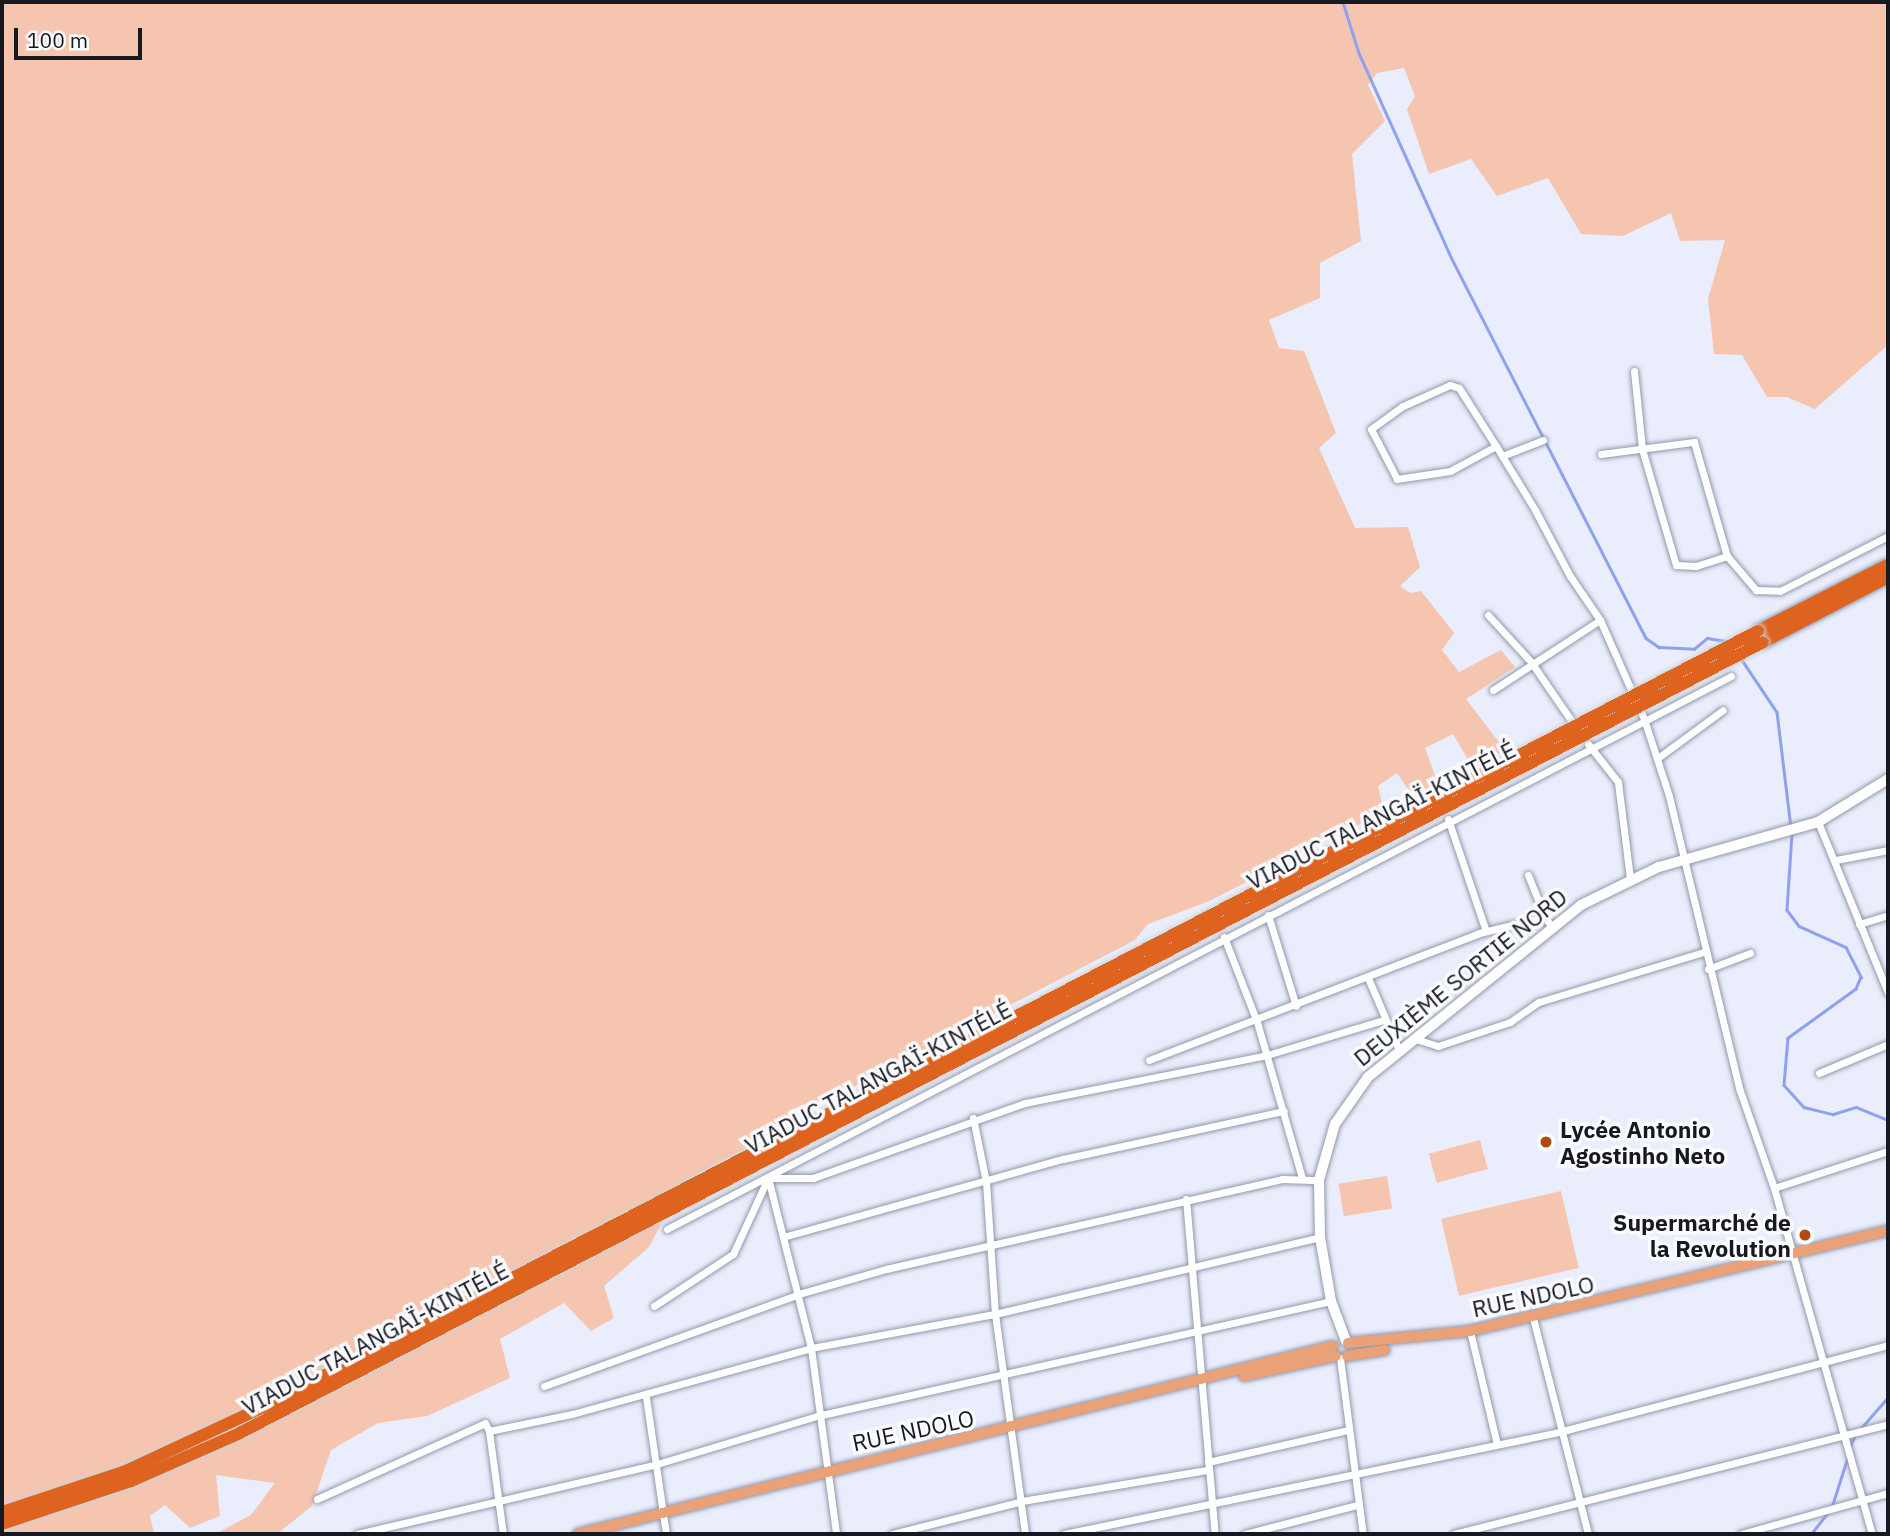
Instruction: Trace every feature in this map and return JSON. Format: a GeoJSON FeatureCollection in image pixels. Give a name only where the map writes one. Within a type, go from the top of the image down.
{"type":"FeatureCollection","features":[{"type":"Feature","properties":{"kind":"highway"},"geometry":{"type":"LineString","coordinates":[[1760,636],[1888,565]]}},
{"type":"Feature","properties":{"kind":"highway"},"geometry":{"type":"LineString","coordinates":[[1760,636],[1888,577]]}},
{"type":"Feature","properties":{"kind":"highway","name":"VIADUC TALANGAÏ-KINTÉLÉ"},"geometry":{"type":"LineString","coordinates":[[2,1512],[126,1471],[301,1388],[1760,636]]}},
{"type":"Feature","properties":{"kind":"highway","name":"VIADUC TALANGAÏ-KINTÉLÉ"},"geometry":{"type":"LineString","coordinates":[[2,1524],[131,1481],[238,1434],[1760,636]]}},
{"type":"Feature","properties":{"kind":"main road","name":"RUE NDOLO"},"geometry":{"type":"LineString","coordinates":[[1347,1342],[1439,1336],[1471,1331],[1791,1257],[1888,1231]]}},
{"type":"Feature","properties":{"kind":"main road"},"geometry":{"type":"LineString","coordinates":[[1199,1382],[1338,1352],[1439,1336]]}},
{"type":"Feature","properties":{"kind":"main road"},"geometry":{"type":"LineString","coordinates":[[1338,1352],[1347,1342]]}},
{"type":"Feature","properties":{"kind":"main road","name":"RUE NDOLO"},"geometry":{"type":"LineString","coordinates":[[664,1515],[828,1469],[1014,1430],[1199,1382]]}},
{"type":"Feature","properties":{"kind":"main road"},"geometry":{"type":"LineString","coordinates":[[578,1534],[664,1515]]}},
{"type":"Feature","properties":{"kind":"street"},"geometry":{"type":"LineString","coordinates":[[1634,371],[1642,449],[1676,565],[1696,566],[1727,556]]}},
{"type":"Feature","properties":{"kind":"street"},"geometry":{"type":"LineString","coordinates":[[1496,446],[1450,471],[1397,479],[1371,429],[1403,407],[1455,385],[1496,446],[1600,620],[1659,757],[1708,969],[1740,1091],[1774,1188],[1841,1435],[1872,1534]]}},
{"type":"Feature","properties":{"kind":"street"},"geometry":{"type":"LineString","coordinates":[[1502,456],[1543,440]]}},
{"type":"Feature","properties":{"kind":"street"},"geometry":{"type":"LineString","coordinates":[[1601,454],[1694,442],[1727,556],[1751,586],[1780,591],[1888,536]]}},
{"type":"Feature","properties":{"kind":"street"},"geometry":{"type":"LineString","coordinates":[[1488,615],[1531,662],[1589,746],[1618,782],[1630,879]]}},
{"type":"Feature","properties":{"kind":"street"},"geometry":{"type":"LineString","coordinates":[[1493,690],[1531,662],[1600,620]]}},
{"type":"Feature","properties":{"kind":"street"},"geometry":{"type":"LineString","coordinates":[[667,1229],[1448,819],[1731,676]]}},
{"type":"Feature","properties":{"kind":"street"},"geometry":{"type":"LineString","coordinates":[[1659,757],[1723,710]]}},
{"type":"Feature","properties":{"kind":"street","name":"DEUXIÈME SORTIE NORD"},"geometry":{"type":"LineString","coordinates":[[1338,1352],[1335,1317],[1320,1237],[1319,1180],[1342,1109],[1399,1050],[1548,922],[1630,879],[1684,859],[1783,834],[1818,822],[1888,779]]}},
{"type":"Feature","properties":{"kind":"street"},"geometry":{"type":"LineString","coordinates":[[1448,819],[1486,931]]}},
{"type":"Feature","properties":{"kind":"street"},"geometry":{"type":"LineString","coordinates":[[1818,822],[1836,860],[1859,924],[1884,974],[1888,993]]}},
{"type":"Feature","properties":{"kind":"street"},"geometry":{"type":"LineString","coordinates":[[1836,860],[1888,850]]}},
{"type":"Feature","properties":{"kind":"street"},"geometry":{"type":"LineString","coordinates":[[1149,1060],[1257,1022],[1486,931],[1548,922],[1528,875]]}},
{"type":"Feature","properties":{"kind":"street"},"geometry":{"type":"LineString","coordinates":[[1268,915],[1296,1006]]}},
{"type":"Feature","properties":{"kind":"street"},"geometry":{"type":"LineString","coordinates":[[1859,924],[1888,915]]}},
{"type":"Feature","properties":{"kind":"street"},"geometry":{"type":"LineString","coordinates":[[1224,937],[1257,1022],[1302,1178]]}},
{"type":"Feature","properties":{"kind":"street"},"geometry":{"type":"LineString","coordinates":[[1413,1038],[1438,1046],[1510,1022],[1539,1002],[1704,952]]}},
{"type":"Feature","properties":{"kind":"street"},"geometry":{"type":"LineString","coordinates":[[1708,969],[1750,953]]}},
{"type":"Feature","properties":{"kind":"street"},"geometry":{"type":"LineString","coordinates":[[1368,978],[1399,1050]]}},
{"type":"Feature","properties":{"kind":"street"},"geometry":{"type":"LineString","coordinates":[[768,1178],[813,1178],[972,1118],[1267,1055],[1384,1020]]}},
{"type":"Feature","properties":{"kind":"street"},"geometry":{"type":"LineString","coordinates":[[1818,1073],[1888,1044]]}},
{"type":"Feature","properties":{"kind":"street"},"geometry":{"type":"LineString","coordinates":[[783,1237],[1063,1159],[1284,1111]]}},
{"type":"Feature","properties":{"kind":"street"},"geometry":{"type":"LineString","coordinates":[[972,1118],[986,1182],[988,1243],[995,1314],[1014,1430],[1026,1534]]}},
{"type":"Feature","properties":{"kind":"street"},"geometry":{"type":"LineString","coordinates":[[1774,1188],[1888,1151]]}},
{"type":"Feature","properties":{"kind":"street"},"geometry":{"type":"LineString","coordinates":[[768,1178],[811,1348],[817,1416],[828,1469],[836,1534]]}},
{"type":"Feature","properties":{"kind":"street"},"geometry":{"type":"LineString","coordinates":[[654,1306],[733,1254],[768,1178]]}},
{"type":"Feature","properties":{"kind":"street"},"geometry":{"type":"LineString","coordinates":[[544,1386],[799,1294],[988,1243],[1186,1199],[1302,1178],[1319,1180]]}},
{"type":"Feature","properties":{"kind":"street"},"geometry":{"type":"LineString","coordinates":[[1186,1199],[1199,1382],[1215,1534]]}},
{"type":"Feature","properties":{"kind":"street"},"geometry":{"type":"LineString","coordinates":[[489,1431],[646,1397],[811,1348],[995,1314],[1190,1264],[1320,1237]]}},
{"type":"Feature","properties":{"kind":"street"},"geometry":{"type":"LineString","coordinates":[[357,1534],[657,1464],[817,1416],[1331,1301]]}},
{"type":"Feature","properties":{"kind":"street","name":"DEUXIÈME SORTIE NORD"},"geometry":{"type":"LineString","coordinates":[[1335,1317],[1347,1342]]}},
{"type":"Feature","properties":{"kind":"street"},"geometry":{"type":"LineString","coordinates":[[1533,1318],[1559,1432],[1588,1534]]}},
{"type":"Feature","properties":{"kind":"street"},"geometry":{"type":"LineString","coordinates":[[1471,1331],[1497,1444]]}},
{"type":"Feature","properties":{"kind":"street"},"geometry":{"type":"LineString","coordinates":[[1064,1534],[1353,1477],[1559,1432],[1888,1345]]}},
{"type":"Feature","properties":{"kind":"street"},"geometry":{"type":"LineString","coordinates":[[1338,1352],[1356,1505],[1363,1534]]}},
{"type":"Feature","properties":{"kind":"street"},"geometry":{"type":"LineString","coordinates":[[646,1397],[666,1534]]}},
{"type":"Feature","properties":{"kind":"street"},"geometry":{"type":"LineString","coordinates":[[317,1499],[485,1423],[489,1431],[503,1534]]}},
{"type":"Feature","properties":{"kind":"street"},"geometry":{"type":"LineString","coordinates":[[1454,1534],[1888,1424]]}},
{"type":"Feature","properties":{"kind":"street"},"geometry":{"type":"LineString","coordinates":[[892,1534],[1022,1501],[1208,1466],[1348,1430]]}},
{"type":"Feature","properties":{"kind":"street"},"geometry":{"type":"LineString","coordinates":[[1741,1534],[1888,1493]]}},
{"type":"Feature","properties":{"kind":"street"},"geometry":{"type":"LineString","coordinates":[[1244,1534],[1356,1505]]}},
{"type":"Feature","properties":{"kind":"shaded area"},"geometry":{"type":"Polygon","coordinates":[[[2,2],[1888,2],[1888,345],[1815,409],[1787,397],[1767,397],[1742,355],[1714,354],[1708,299],[1725,240],[1680,241],[1671,213],[1623,236],[1581,234],[1548,178],[1497,196],[1471,159],[1429,174],[1407,109],[1415,96],[1404,68],[1377,73],[1368,85],[1385,121],[1352,154],[1361,241],[1320,263],[1320,298],[1269,320],[1279,348],[1304,351],[1336,433],[1319,448],[1355,528],[1408,527],[1420,567],[1400,586],[1410,593],[1421,591],[1454,633],[1442,650],[1459,672],[1501,650],[1515,667],[1466,699],[1505,750],[1473,768],[1453,734],[1425,748],[1438,784],[1414,798],[1397,773],[1378,786],[1384,812],[1207,902],[1148,924],[1135,940],[836,1096],[789,1110],[787,1127],[684,1181],[649,1247],[604,1286],[614,1318],[591,1331],[564,1303],[500,1339],[510,1378],[427,1416],[378,1423],[331,1450],[312,1506],[277,1534],[215,1534],[251,1515],[275,1483],[216,1475],[220,1516],[190,1528],[165,1505],[150,1516],[154,1534],[2,1534],[2,2]]]}},
{"type":"Feature","properties":{"kind":"shaded area"},"geometry":{"type":"Polygon","coordinates":[[[1480,1140],[1488,1169],[1437,1183],[1429,1154],[1480,1140]]]}},
{"type":"Feature","properties":{"kind":"shaded area"},"geometry":{"type":"Polygon","coordinates":[[[1387,1176],[1392,1209],[1344,1216],[1339,1184],[1387,1176]]]}},
{"type":"Feature","properties":{"kind":"shaded area"},"geometry":{"type":"Polygon","coordinates":[[[1561,1191],[1579,1268],[1459,1296],[1441,1219],[1561,1191]]]}},
{"type":"Feature","properties":{"kind":"waterway"},"geometry":{"type":"LineString","coordinates":[[1343,2],[1359,53],[1452,259],[1646,638],[1659,647],[1694,649],[1707,638],[1727,641]]}},
{"type":"Feature","properties":{"kind":"waterway"},"geometry":{"type":"LineString","coordinates":[[1740,657],[1777,712],[1791,827]]}},
{"type":"Feature","properties":{"kind":"waterway"},"geometry":{"type":"LineString","coordinates":[[1792,834],[1787,910],[1799,926],[1846,947],[1861,977],[1856,989],[1788,1038],[1784,1085],[1804,1107],[1833,1114],[1856,1107],[1888,1120]]}},
{"type":"Feature","properties":{"kind":"waterway"},"geometry":{"type":"LineString","coordinates":[[1861,1428],[1888,1397]]}},
{"type":"Feature","properties":{"kind":"waterway"},"geometry":{"type":"LineString","coordinates":[[1850,1446],[1856,1433]]}},
{"type":"Feature","properties":{"kind":"waterway"},"geometry":{"type":"LineString","coordinates":[[1832,1506],[1848,1456]]}},
{"type":"Feature","properties":{"kind":"waterway"},"geometry":{"type":"LineString","coordinates":[[1811,1534],[1828,1512]]}},
{"type":"Feature","properties":{"kind":"place","name":"Lycée Antonio Agostinho Neto"},"geometry":{"type":"Point","coordinates":[1546,1142]}},
{"type":"Feature","properties":{"kind":"place","name":"Supermarché de la Revolution"},"geometry":{"type":"Point","coordinates":[1805,1235]}}]}
